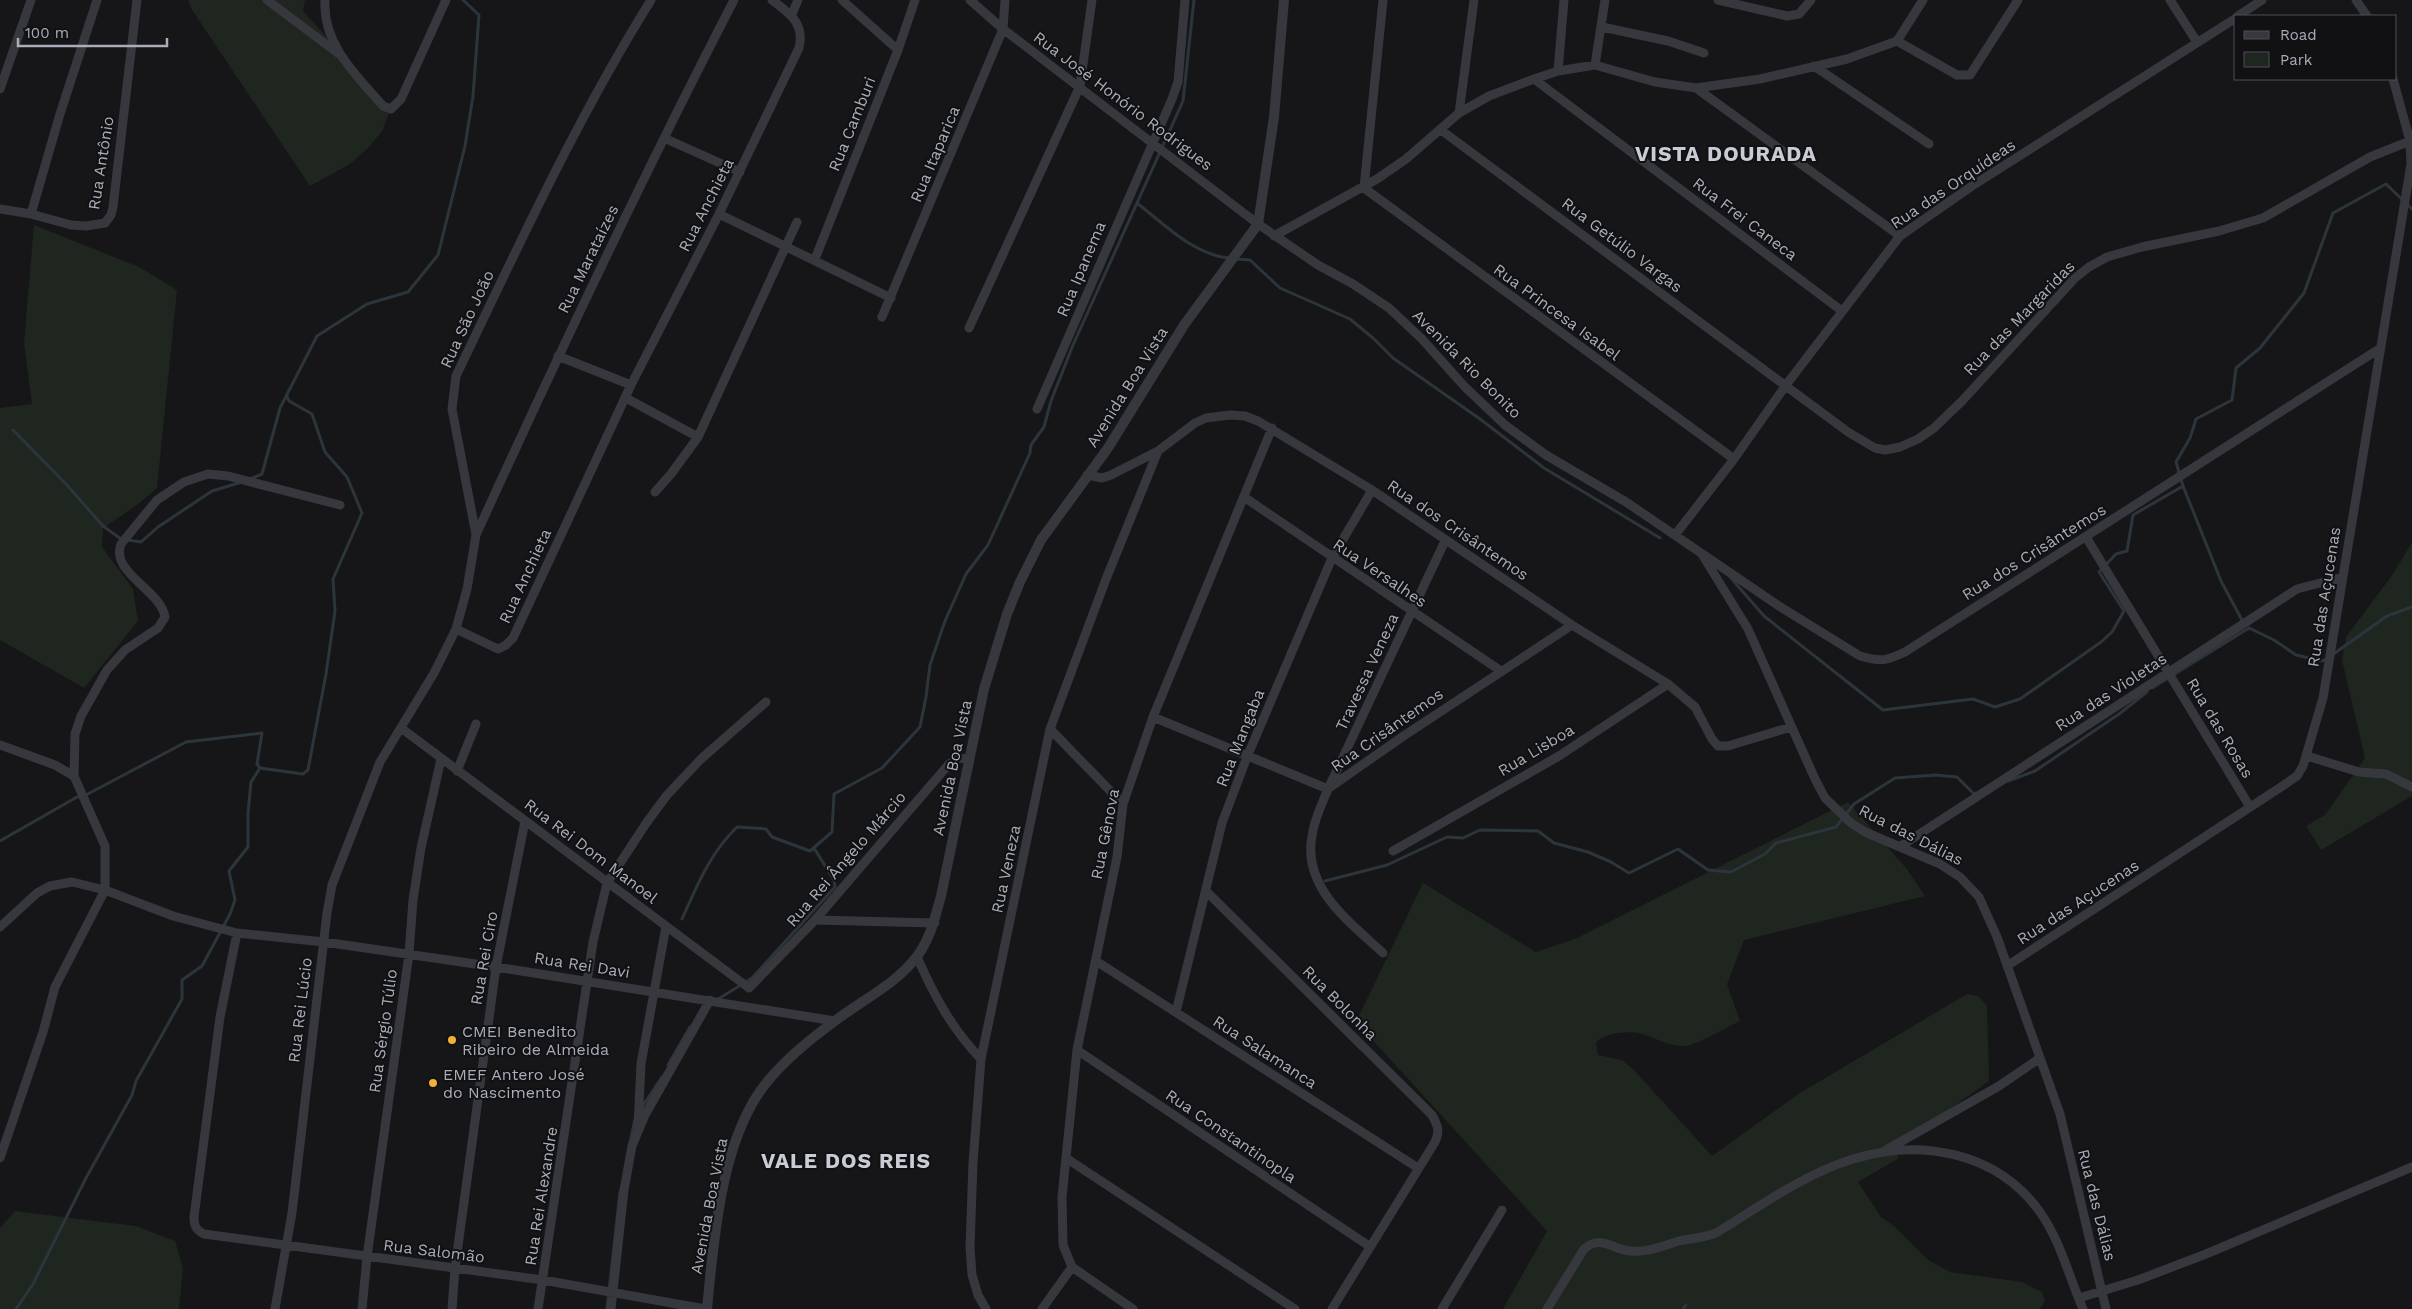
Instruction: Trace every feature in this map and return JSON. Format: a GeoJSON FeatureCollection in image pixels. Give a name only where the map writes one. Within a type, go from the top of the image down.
{"type":"FeatureCollection","features":[{"type":"Feature","properties":{"kind":"street"},"geometry":{"type":"LineString","coordinates":[[0,89],[31,0]]}},
{"type":"Feature","properties":{"kind":"street"},"geometry":{"type":"LineString","coordinates":[[31,214],[57,124],[98,0]]}},
{"type":"Feature","properties":{"kind":"street","name":"Rua Antônio"},"geometry":{"type":"LineString","coordinates":[[0,209],[31,214],[71,225],[86,226],[102,224],[111,215],[137,0]]}},
{"type":"Feature","properties":{"kind":"street"},"geometry":{"type":"LineString","coordinates":[[267,0],[341,56]]}},
{"type":"Feature","properties":{"kind":"street"},"geometry":{"type":"LineString","coordinates":[[325,0],[331,36],[341,56],[351,70],[384,106],[391,109],[401,99],[446,0]]}},
{"type":"Feature","properties":{"kind":"street","name":"Rua São João"},"geometry":{"type":"LineString","coordinates":[[401,728],[434,673],[456,629],[467,590],[476,535],[452,409],[456,376],[573,135],[621,47],[651,0]]}},
{"type":"Feature","properties":{"kind":"street","name":"Rua Marataízes"},"geometry":{"type":"LineString","coordinates":[[476,535],[558,356],[664,138],[734,0]]}},
{"type":"Feature","properties":{"kind":"street"},"geometry":{"type":"LineString","coordinates":[[772,0],[792,14],[798,0]]}},
{"type":"Feature","properties":{"kind":"street"},"geometry":{"type":"LineString","coordinates":[[842,0],[898,50]]}},
{"type":"Feature","properties":{"kind":"street","name":"Rua Camburi"},"geometry":{"type":"LineString","coordinates":[[815,259],[898,50],[915,0]]}},
{"type":"Feature","properties":{"kind":"street","name":"Rua José Honório Rodrigues"},"geometry":{"type":"LineString","coordinates":[[970,0],[1003,29],[1258,224]]}},
{"type":"Feature","properties":{"kind":"street","name":"Rua Itaparica"},"geometry":{"type":"LineString","coordinates":[[882,316],[1003,29],[1006,0]]}},
{"type":"Feature","properties":{"kind":"street"},"geometry":{"type":"LineString","coordinates":[[969,328],[1080,86],[1092,0]]}},
{"type":"Feature","properties":{"kind":"street","name":"Rua Ipanema"},"geometry":{"type":"LineString","coordinates":[[1037,409],[1178,82],[1185,0]]}},
{"type":"Feature","properties":{"kind":"street"},"geometry":{"type":"LineString","coordinates":[[1258,224],[1269,151],[1284,0]]}},
{"type":"Feature","properties":{"kind":"street"},"geometry":{"type":"LineString","coordinates":[[1364,188],[1382,0]]}},
{"type":"Feature","properties":{"kind":"street"},"geometry":{"type":"LineString","coordinates":[[1459,113],[1474,0]]}},
{"type":"Feature","properties":{"kind":"street"},"geometry":{"type":"LineString","coordinates":[[1558,71],[1564,0]]}},
{"type":"Feature","properties":{"kind":"street"},"geometry":{"type":"LineString","coordinates":[[1595,65],[1605,0]]}},
{"type":"Feature","properties":{"kind":"street"},"geometry":{"type":"LineString","coordinates":[[1718,0],[1780,16],[1799,14],[1811,0]]}},
{"type":"Feature","properties":{"kind":"street"},"geometry":{"type":"LineString","coordinates":[[1274,236],[1313,213],[1364,188],[1406,159],[1459,113],[1488,96],[1534,79],[1558,71],[1595,65],[1655,82],[1696,88],[1760,79],[1847,59],[1897,41],[1923,0]]}},
{"type":"Feature","properties":{"kind":"street"},"geometry":{"type":"LineString","coordinates":[[1897,41],[1957,76],[1970,75],[1975,70],[2018,0]]}},
{"type":"Feature","properties":{"kind":"street"},"geometry":{"type":"LineString","coordinates":[[2170,0],[2197,42]]}},
{"type":"Feature","properties":{"kind":"street","name":"Rua das Orquídeas"},"geometry":{"type":"LineString","coordinates":[[2240,15],[2262,0]]}},
{"type":"Feature","properties":{"kind":"street"},"geometry":{"type":"LineString","coordinates":[[2356,0],[2367,15]]}},
{"type":"Feature","properties":{"kind":"street","name":"Rua Anchieta"},"geometry":{"type":"LineString","coordinates":[[456,629],[498,649],[510,642],[631,385],[740,172],[799,48],[799,28],[792,14]]}},
{"type":"Feature","properties":{"kind":"street","name":"Rua das Orquídeas"},"geometry":{"type":"LineString","coordinates":[[1678,537],[1786,385],[1900,236],[1972,186],[2234,19]]}},
{"type":"Feature","properties":{"kind":"street"},"geometry":{"type":"LineString","coordinates":[[1602,27],[1668,41],[1704,53]]}},
{"type":"Feature","properties":{"kind":"street"},"geometry":{"type":"LineString","coordinates":[[1814,66],[1929,144]]}},
{"type":"Feature","properties":{"kind":"street","name":"Rua Frei Caneca"},"geometry":{"type":"LineString","coordinates":[[1534,79],[1842,311]]}},
{"type":"Feature","properties":{"kind":"street","name":"Rua das Açucenas"},"geometry":{"type":"LineString","coordinates":[[2008,966],[2296,776],[2307,756],[2322,698],[2411,164],[2410,141],[2393,80]]}},
{"type":"Feature","properties":{"kind":"street"},"geometry":{"type":"LineString","coordinates":[[1696,88],[1900,236]]}},
{"type":"Feature","properties":{"kind":"street","name":"Rua Getúlio Vargas"},"geometry":{"type":"LineString","coordinates":[[1441,130],[1786,385]]}},
{"type":"Feature","properties":{"kind":"street"},"geometry":{"type":"LineString","coordinates":[[664,138],[740,172]]}},
{"type":"Feature","properties":{"kind":"street","name":"Rua das Margaridas"},"geometry":{"type":"LineString","coordinates":[[1786,385],[1865,443],[1885,450],[1900,448],[1934,428],[2075,278],[2107,256],[2218,231],[2263,218],[2370,157],[2410,141]]}},
{"type":"Feature","properties":{"kind":"street","name":"Rua Princesa Isabel"},"geometry":{"type":"LineString","coordinates":[[1364,188],[1734,459]]}},
{"type":"Feature","properties":{"kind":"street"},"geometry":{"type":"LineString","coordinates":[[719,214],[815,259],[891,298]]}},
{"type":"Feature","properties":{"kind":"street"},"geometry":{"type":"LineString","coordinates":[[655,492],[671,474],[698,437],[797,222]]}},
{"type":"Feature","properties":{"kind":"street","name":"Avenida Rio Bonito"},"geometry":{"type":"LineString","coordinates":[[1258,224],[1318,265],[1353,284],[1389,308],[1422,339],[1464,386],[1505,425],[1546,455],[1626,502],[1700,552]]}},
{"type":"Feature","properties":{"kind":"street","name":"Avenida Boa Vista"},"geometry":{"type":"LineString","coordinates":[[706,1309],[719,1217],[737,1134],[767,1082],[835,1021],[900,974],[917,957],[935,923],[984,689],[1007,614],[1020,582],[1041,540],[1108,448],[1184,325],[1258,224]]}},
{"type":"Feature","properties":{"kind":"street","name":"Rua dos Crisântemos"},"geometry":{"type":"LineString","coordinates":[[1700,552],[1779,606],[1860,656],[1886,661],[1905,652],[2379,348]]}},
{"type":"Feature","properties":{"kind":"street"},"geometry":{"type":"LineString","coordinates":[[558,356],[631,385]]}},
{"type":"Feature","properties":{"kind":"street"},"geometry":{"type":"LineString","coordinates":[[626,398],[698,437]]}},
{"type":"Feature","properties":{"kind":"street","name":"Rua dos Crisântemos"},"geometry":{"type":"LineString","coordinates":[[1087,475],[1102,478],[1158,451],[1195,423],[1217,415],[1245,416],[1272,428],[1372,490],[1572,625],[1668,684],[1695,707],[1712,739],[1718,746],[1728,746],[1790,727]]}},
{"type":"Feature","properties":{"kind":"street","name":"Rua Gênova"},"geometry":{"type":"LineString","coordinates":[[1072,1267],[1062,1234],[1066,1158],[1077,1050],[1116,857],[1123,804],[1153,717],[1272,428]]}},
{"type":"Feature","properties":{"kind":"street","name":"Rua Veneza"},"geometry":{"type":"LineString","coordinates":[[986,1309],[978,1295],[972,1275],[970,1247],[973,1163],[981,1058],[1050,729],[1106,579],[1158,451]]}},
{"type":"Feature","properties":{"kind":"street"},"geometry":{"type":"LineString","coordinates":[[0,1158],[43,1032],[55,987],[105,890],[106,853],[103,838],[86,806],[74,776],[75,734],[81,716],[116,658],[158,628],[164,621],[164,613],[160,606],[121,563],[119,558],[121,544],[149,508],[170,490],[184,482],[208,474],[228,476],[340,505]]}},
{"type":"Feature","properties":{"kind":"street","name":"Rua Mangaba"},"geometry":{"type":"LineString","coordinates":[[1176,1012],[1222,824],[1247,757],[1332,558],[1372,490]]}},
{"type":"Feature","properties":{"kind":"street","name":"Rua Versalhes"},"geometry":{"type":"LineString","coordinates":[[1244,497],[1412,613],[1501,671]]}},
{"type":"Feature","properties":{"kind":"street","name":"Rua das Rosas"},"geometry":{"type":"LineString","coordinates":[[2086,537],[2250,807]]}},
{"type":"Feature","properties":{"kind":"street","name":"Travessa Veneza"},"geometry":{"type":"LineString","coordinates":[[1383,953],[1339,912],[1318,883],[1310,853],[1311,838],[1315,821],[1328,789],[1445,541]]}},
{"type":"Feature","properties":{"kind":"street","name":"Rua das Dálias"},"geometry":{"type":"LineString","coordinates":[[1700,552],[1735,605],[1748,629],[1790,727],[1826,798],[1838,813],[1865,832],[1940,864],[1970,885],[1987,911],[2060,1114],[2106,1308]]}},
{"type":"Feature","properties":{"kind":"street","name":"Rua das Violetas"},"geometry":{"type":"LineString","coordinates":[[1901,846],[2297,589],[2343,577]]}},
{"type":"Feature","properties":{"kind":"street","name":"Rua Crisântemos"},"geometry":{"type":"LineString","coordinates":[[1153,717],[1328,789],[1572,625]]}},
{"type":"Feature","properties":{"kind":"street","name":"Rua Lisboa"},"geometry":{"type":"LineString","coordinates":[[1393,852],[1559,756],[1668,684]]}},
{"type":"Feature","properties":{"kind":"street","name":"Rua Rei Alexandre"},"geometry":{"type":"LineString","coordinates":[[538,1309],[589,981],[593,942],[607,882],[667,795],[701,759],[766,702]]}},
{"type":"Feature","properties":{"kind":"street"},"geometry":{"type":"LineString","coordinates":[[457,771],[476,724]]}},
{"type":"Feature","properties":{"kind":"street","name":"Rua Rei Dom Manoel"},"geometry":{"type":"LineString","coordinates":[[401,728],[749,988]]}},
{"type":"Feature","properties":{"kind":"street","name":"Rua Rei Lúcio"},"geometry":{"type":"LineString","coordinates":[[275,1309],[292,1213],[332,885],[380,762],[401,728]]}},
{"type":"Feature","properties":{"kind":"street"},"geometry":{"type":"LineString","coordinates":[[1050,729],[1123,804]]}},
{"type":"Feature","properties":{"kind":"street"},"geometry":{"type":"LineString","coordinates":[[0,745],[55,765],[74,776]]}},
{"type":"Feature","properties":{"kind":"street"},"geometry":{"type":"LineString","coordinates":[[2307,756],[2359,772],[2386,774],[2412,787]]}},
{"type":"Feature","properties":{"kind":"street","name":"Rua Rei Ângelo Márcio"},"geometry":{"type":"LineString","coordinates":[[749,988],[815,920],[949,764],[957,758],[968,759]]}},
{"type":"Feature","properties":{"kind":"street","name":"Rua Sérgio Túlio"},"geometry":{"type":"LineString","coordinates":[[362,1309],[367,1257],[409,954],[413,900],[441,759]]}},
{"type":"Feature","properties":{"kind":"street","name":"Rua Rei Ciro"},"geometry":{"type":"LineString","coordinates":[[452,1309],[455,1268],[496,967],[525,822]]}},
{"type":"Feature","properties":{"kind":"street","name":"Rua Rei Davi"},"geometry":{"type":"LineString","coordinates":[[0,927],[26,901],[50,886],[72,882],[105,890],[173,916],[237,933],[324,942],[409,954],[745,1005],[835,1021]]}},
{"type":"Feature","properties":{"kind":"street","name":"Rua Bolonha"},"geometry":{"type":"LineString","coordinates":[[1206,891],[1432,1115],[1439,1133],[1418,1168]]}},
{"type":"Feature","properties":{"kind":"street"},"geometry":{"type":"LineString","coordinates":[[815,920],[935,923]]}},
{"type":"Feature","properties":{"kind":"street"},"geometry":{"type":"LineString","coordinates":[[638,1130],[641,1064],[656,992],[666,926]]}},
{"type":"Feature","properties":{"kind":"street","name":"Rua Salomão"},"geometry":{"type":"LineString","coordinates":[[237,933],[219,1026],[194,1217],[195,1227],[199,1231],[204,1234],[543,1280],[706,1309]]}},
{"type":"Feature","properties":{"kind":"street"},"geometry":{"type":"LineString","coordinates":[[917,957],[948,1019],[961,1038],[981,1058]]}},
{"type":"Feature","properties":{"kind":"street","name":"Rua Salamanca"},"geometry":{"type":"LineString","coordinates":[[1096,961],[1418,1168]]}},
{"type":"Feature","properties":{"kind":"street"},"geometry":{"type":"LineString","coordinates":[[745,1005],[749,988]]}},
{"type":"Feature","properties":{"kind":"street"},"geometry":{"type":"LineString","coordinates":[[612,1309],[612,1293],[624,1190],[632,1146],[638,1130],[710,1000]]}},
{"type":"Feature","properties":{"kind":"street","name":"Rua Constantinopla"},"geometry":{"type":"LineString","coordinates":[[1077,1050],[1369,1246]]}},
{"type":"Feature","properties":{"kind":"street"},"geometry":{"type":"LineString","coordinates":[[1882,1152],[1991,1091],[2040,1058]]}},
{"type":"Feature","properties":{"kind":"street"},"geometry":{"type":"LineString","coordinates":[[1547,1309],[1584,1249],[1592,1242],[1600,1241],[1619,1249],[1645,1251],[1681,1241],[1704,1238],[1822,1172],[1852,1159],[1882,1152],[1935,1150],[1951,1152],[1980,1164],[2015,1184],[2048,1224],[2083,1309]]}},
{"type":"Feature","properties":{"kind":"street"},"geometry":{"type":"LineString","coordinates":[[1066,1158],[1295,1309]]}},
{"type":"Feature","properties":{"kind":"street"},"geometry":{"type":"LineString","coordinates":[[2078,1298],[2206,1254],[2412,1167]]}},
{"type":"Feature","properties":{"kind":"street"},"geometry":{"type":"LineString","coordinates":[[1332,1309],[1418,1168]]}},
{"type":"Feature","properties":{"kind":"street"},"geometry":{"type":"LineString","coordinates":[[1442,1309],[1502,1210]]}},
{"type":"Feature","properties":{"kind":"street"},"geometry":{"type":"LineString","coordinates":[[1042,1309],[1072,1267],[1133,1309]]}},
{"type":"Feature","properties":{"kind":"green space"},"geometry":{"type":"Polygon","coordinates":[[[188,0],[305,0],[303,11],[323,33],[361,83],[391,106],[383,130],[368,148],[350,164],[310,186],[192,10],[188,0]]]}},
{"type":"Feature","properties":{"kind":"green space"},"geometry":{"type":"Polygon","coordinates":[[[34,225],[139,267],[177,290],[157,488],[137,505],[103,528],[102,547],[133,589],[138,621],[84,688],[0,640],[0,408],[32,404],[24,343],[34,225]]]}},
{"type":"Feature","properties":{"kind":"green space"},"geometry":{"type":"Polygon","coordinates":[[[2412,542],[2412,796],[2321,850],[2306,826],[2325,815],[2365,758],[2342,660],[2346,637],[2393,574],[2412,542]]]}},
{"type":"Feature","properties":{"kind":"green space"},"geometry":{"type":"Polygon","coordinates":[[[1848,802],[1906,868],[1925,896],[1744,940],[1727,984],[1740,1021],[1703,1040],[1684,1046],[1666,1043],[1639,1033],[1628,1032],[1610,1035],[1596,1043],[1598,1055],[1622,1060],[1633,1069],[1712,1156],[1800,1093],[1967,994],[1978,996],[1987,1006],[1989,1081],[1894,1149],[1899,1158],[1858,1182],[1881,1217],[1894,1226],[1928,1260],[1950,1272],[2022,1282],[2042,1292],[2045,1301],[2040,1309],[1503,1309],[1547,1231],[1356,1022],[1423,883],[1536,952],[1577,938],[1848,802]]]}},
{"type":"Feature","properties":{"kind":"green space"},"geometry":{"type":"Polygon","coordinates":[[[15,1211],[136,1226],[175,1241],[183,1268],[179,1309],[0,1309],[0,1228],[15,1211]]]}},
{"type":"Feature","properties":{"kind":"waterway"},"geometry":{"type":"LineString","coordinates":[[250,479],[262,474],[280,408],[317,336],[367,304],[408,292],[438,255],[465,146],[473,96],[479,15],[463,0]]}},
{"type":"Feature","properties":{"kind":"waterway"},"geometry":{"type":"LineString","coordinates":[[682,919],[712,859],[737,827],[766,829],[772,837],[810,851],[832,832],[834,794],[882,768],[920,727],[930,665],[945,621],[966,574],[988,545],[1030,453],[1031,445],[1044,427],[1051,401],[1073,345],[1183,101],[1194,0]]}},
{"type":"Feature","properties":{"kind":"waterway"},"geometry":{"type":"LineString","coordinates":[[2243,622],[2221,581],[2183,486],[2176,462],[2190,438],[2196,419],[2232,400],[2236,368],[2260,348],[2304,293],[2333,213],[2386,184],[2412,209]]}},
{"type":"Feature","properties":{"kind":"waterway"},"geometry":{"type":"LineString","coordinates":[[1137,203],[1192,245],[1216,256],[1229,258]]}},
{"type":"Feature","properties":{"kind":"waterway"},"geometry":{"type":"LineString","coordinates":[[1235,259],[1250,260],[1280,288],[1350,319],[1393,358],[1480,419],[1544,468],[1660,538]]}},
{"type":"Feature","properties":{"kind":"waterway"},"geometry":{"type":"LineString","coordinates":[[260,768],[303,774],[308,770],[326,674],[335,611],[333,579],[362,513],[347,477],[325,452],[312,414],[289,401],[287,396]]}},
{"type":"Feature","properties":{"kind":"waterway"},"geometry":{"type":"LineString","coordinates":[[13,430],[66,484],[103,526],[121,539],[141,542],[158,527],[212,491],[242,482]]}},
{"type":"Feature","properties":{"kind":"waterway"},"geometry":{"type":"LineString","coordinates":[[1730,577],[1764,616],[1883,710],[1973,699],[1995,707],[2020,699],[2101,642],[2112,632],[2124,611],[2099,572],[2116,554],[2127,551],[2133,515],[2183,486]]}},
{"type":"Feature","properties":{"kind":"waterway"},"geometry":{"type":"LineString","coordinates":[[2332,655],[2387,616],[2412,607]]}},
{"type":"Feature","properties":{"kind":"waterway"},"geometry":{"type":"LineString","coordinates":[[2249,628],[2274,640],[2296,655],[2322,661],[2327,659]]}},
{"type":"Feature","properties":{"kind":"waterway"},"geometry":{"type":"LineString","coordinates":[[2152,688],[2249,628]]}},
{"type":"Feature","properties":{"kind":"waterway"},"geometry":{"type":"LineString","coordinates":[[2008,781],[2035,771],[2119,714],[2147,692]]}},
{"type":"Feature","properties":{"kind":"waterway"},"geometry":{"type":"LineString","coordinates":[[0,841],[77,797],[84,796],[186,742],[262,733],[257,764],[260,768],[251,782],[248,813],[248,847],[229,871],[235,900],[230,914],[202,966],[182,980],[182,999],[136,1081],[132,1095],[86,1178],[33,1284],[16,1309]]}},
{"type":"Feature","properties":{"kind":"waterway"},"geometry":{"type":"LineString","coordinates":[[1325,881],[1387,865],[1447,837],[1463,838],[1480,830],[1538,831],[1554,843],[1588,852],[1611,862],[1629,873],[1678,849],[1708,870],[1731,872],[1765,854],[1776,843],[1836,827],[1854,804],[1895,778],[1936,775],[1957,777],[1974,794],[1976,793]]}},
{"type":"Feature","properties":{"kind":"waterway"},"geometry":{"type":"LineString","coordinates":[[715,1001],[752,978],[835,887],[834,880],[814,848]]}},
{"type":"Feature","properties":{"kind":"waterway"},"geometry":{"type":"LineString","coordinates":[[668,1065],[690,1027]]}},
{"type":"Feature","properties":{"kind":"waterway"},"geometry":{"type":"LineString","coordinates":[[642,1107],[662,1077]]}},
{"type":"Feature","properties":{"kind":"waterway"},"geometry":{"type":"LineString","coordinates":[[630,1142],[635,1119]]}},
{"type":"Feature","properties":{"kind":"waterway"},"geometry":{"type":"LineString","coordinates":[[607,1309],[620,1192]]}},
{"type":"Feature","properties":{"kind":"waterway"},"geometry":{"type":"LineString","coordinates":[[1683,1309],[1686,1305]]}},
{"type":"Feature","properties":{"kind":"place","name":"CMEI Benedito Ribeiro de Almeida"},"geometry":{"type":"Point","coordinates":[452,1040]}},
{"type":"Feature","properties":{"kind":"place","name":"EMEF Antero José do Nascimento"},"geometry":{"type":"Point","coordinates":[433,1083]}},
{"type":"Feature","properties":{"kind":"district","name":"VISTA DOURADA"},"geometry":{"type":"Point","coordinates":[1726,153]}},
{"type":"Feature","properties":{"kind":"district","name":"VALE DOS REIS"},"geometry":{"type":"Point","coordinates":[846,1160]}}]}
